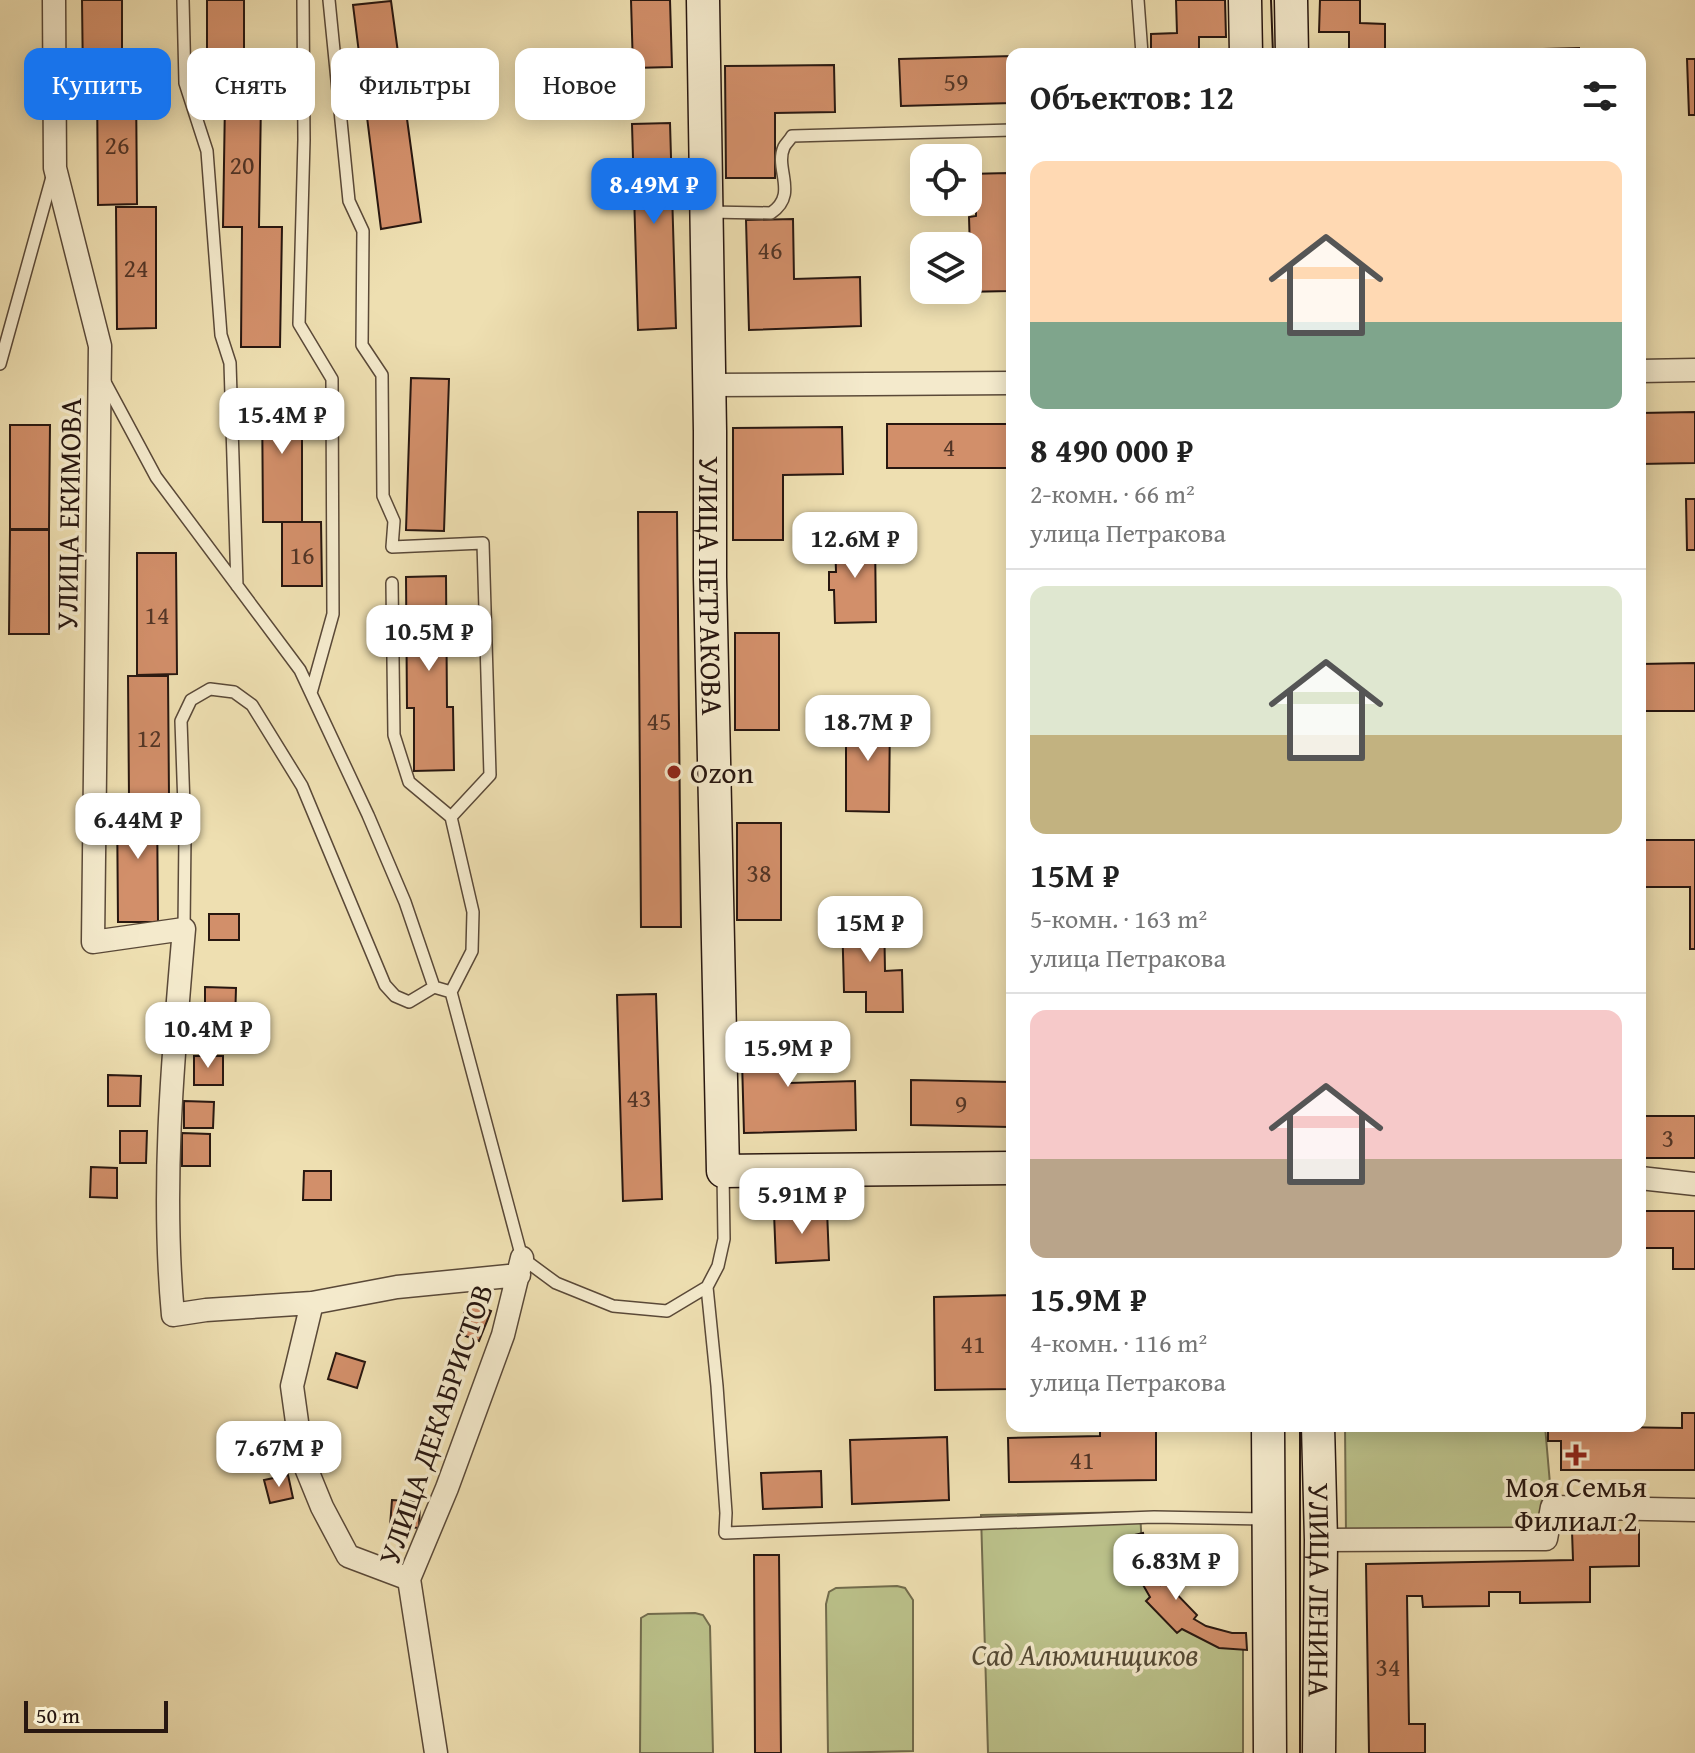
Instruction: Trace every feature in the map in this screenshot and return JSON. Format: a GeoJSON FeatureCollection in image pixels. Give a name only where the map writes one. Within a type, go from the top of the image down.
{"type":"FeatureCollection","features":[{"type":"Feature","properties":{"kind":"street","name":"УЛИЦА ЕКИМОВА"},"geometry":{"type":"LineString","coordinates":[[54,0],[55,168],[100,346],[93,942],[184,929]]}},
{"type":"Feature","properties":{"kind":"street","name":"УЛИЦА ПЕТРАКОВА"},"geometry":{"type":"LineString","coordinates":[[703,0],[710,577],[723,1171]]}},
{"type":"Feature","properties":{"kind":"street"},"geometry":{"type":"LineString","coordinates":[[1245,0],[1246,48]]}},
{"type":"Feature","properties":{"kind":"street"},"geometry":{"type":"LineString","coordinates":[[1291,0],[1292,48]]}},
{"type":"Feature","properties":{"kind":"street"},"geometry":{"type":"LineString","coordinates":[[1646,371],[1695,370]]}},
{"type":"Feature","properties":{"kind":"street"},"geometry":{"type":"LineString","coordinates":[[709,385],[1006,383]]}},
{"type":"Feature","properties":{"kind":"street"},"geometry":{"type":"LineString","coordinates":[[184,929],[168,1143],[167,1257],[173,1315],[312,1303],[520,1267]]}},
{"type":"Feature","properties":{"kind":"street"},"geometry":{"type":"LineString","coordinates":[[723,1171],[1006,1168]]}},
{"type":"Feature","properties":{"kind":"street"},"geometry":{"type":"LineString","coordinates":[[1646,1179],[1695,1184]]}},
{"type":"Feature","properties":{"kind":"street","name":"УЛИЦА ДЕКАБРИСТОВ"},"geometry":{"type":"LineString","coordinates":[[436,1753],[409,1579],[447,1488],[503,1335],[520,1267]]}},
{"type":"Feature","properties":{"kind":"street"},"geometry":{"type":"LineString","coordinates":[[312,1303],[292,1386],[302,1458],[322,1507],[348,1556],[409,1579]]}},
{"type":"Feature","properties":{"kind":"street","name":"УЛИЦА ЛЕНИНА"},"geometry":{"type":"LineString","coordinates":[[1268,1432],[1270,1753]]}},
{"type":"Feature","properties":{"kind":"street","name":"УЛИЦА ЛЕНИНА"},"geometry":{"type":"LineString","coordinates":[[1318,1432],[1321,1540],[1319,1753]]}},
{"type":"Feature","properties":{"kind":"street"},"geometry":{"type":"LineString","coordinates":[[1321,1540],[1546,1539],[1552,1507],[1695,1510]]}},
{"type":"Feature","properties":{"kind":"lane"},"geometry":{"type":"LineString","coordinates":[[183,0],[185,83],[207,151],[221,335],[230,363],[237,587]]}},
{"type":"Feature","properties":{"kind":"lane"},"geometry":{"type":"LineString","coordinates":[[303,0],[304,140],[299,324],[332,379],[333,614],[311,693]]}},
{"type":"Feature","properties":{"kind":"lane"},"geometry":{"type":"LineString","coordinates":[[329,0],[349,201],[363,231],[362,345],[382,375],[383,496],[394,521],[392,547],[483,543],[490,775],[451,817]]}},
{"type":"Feature","properties":{"kind":"lane"},"geometry":{"type":"LineString","coordinates":[[1138,0],[1142,48]]}},
{"type":"Feature","properties":{"kind":"lane"},"geometry":{"type":"LineString","coordinates":[[706,212],[771,213],[779,207],[785,195],[783,149],[792,136],[1006,130]]}},
{"type":"Feature","properties":{"kind":"lane"},"geometry":{"type":"LineString","coordinates":[[0,364],[55,168]]}},
{"type":"Feature","properties":{"kind":"lane"},"geometry":{"type":"LineString","coordinates":[[100,373],[156,477],[300,670],[405,902],[434,987]]}},
{"type":"Feature","properties":{"kind":"lane"},"geometry":{"type":"LineString","coordinates":[[392,583],[394,735],[409,782],[451,817],[473,912],[472,951],[451,992],[520,1267],[613,1306],[667,1311],[707,1287],[718,1266],[724,1239],[723,1171]]}},
{"type":"Feature","properties":{"kind":"lane"},"geometry":{"type":"LineString","coordinates":[[184,929],[181,721],[191,700],[210,689],[234,692],[252,705],[302,786],[385,985],[395,996],[409,1002],[434,987],[451,992]]}},
{"type":"Feature","properties":{"kind":"lane"},"geometry":{"type":"LineString","coordinates":[[707,1287],[719,1402],[725,1533],[1154,1517],[1269,1519]]}},
{"type":"Feature","properties":{"kind":"green space"},"geometry":{"type":"Polygon","coordinates":[[[1345,1432],[1546,1432],[1552,1507],[1546,1539],[1346,1535],[1345,1432]]]}},
{"type":"Feature","properties":{"kind":"green space","name":"Сад Алюминщиков"},"geometry":{"type":"Polygon","coordinates":[[[1140,1512],[1143,1564],[1186,1624],[1243,1644],[1243,1753],[988,1753],[981,1515],[1140,1512]]]}},
{"type":"Feature","properties":{"kind":"green space"},"geometry":{"type":"Polygon","coordinates":[[[836,1588],[905,1588],[913,1600],[913,1751],[828,1753],[826,1604],[829,1592],[836,1588]]]}},
{"type":"Feature","properties":{"kind":"green space"},"geometry":{"type":"Polygon","coordinates":[[[648,1614],[703,1615],[710,1626],[713,1753],[640,1753],[641,1618],[648,1614]]]}},
{"type":"Feature","properties":{"kind":"building"},"geometry":{"type":"Polygon","coordinates":[[[82,0],[122,0],[122,48],[83,48],[82,0]]]}},
{"type":"Feature","properties":{"kind":"building"},"geometry":{"type":"Polygon","coordinates":[[[207,0],[244,0],[244,48],[207,48],[207,0]]]}},
{"type":"Feature","properties":{"kind":"building"},"geometry":{"type":"Polygon","coordinates":[[[631,0],[670,0],[672,67],[645,68],[645,48],[632,48],[631,0]]]}},
{"type":"Feature","properties":{"kind":"building"},"geometry":{"type":"Polygon","coordinates":[[[1176,0],[1225,0],[1226,37],[1199,37],[1199,48],[1151,48],[1151,34],[1177,33],[1176,0]]]}},
{"type":"Feature","properties":{"kind":"building"},"geometry":{"type":"Polygon","coordinates":[[[1320,0],[1360,0],[1360,23],[1385,24],[1385,48],[1349,48],[1349,32],[1319,32],[1320,0]]]}},
{"type":"Feature","properties":{"kind":"building"},"geometry":{"type":"Polygon","coordinates":[[[391,1],[397,48],[358,48],[353,5],[391,1]]]}},
{"type":"Feature","properties":{"kind":"building"},"geometry":{"type":"Polygon","coordinates":[[[1006,56],[1006,103],[901,106],[899,59],[1006,56]]]}},
{"type":"Feature","properties":{"kind":"building"},"geometry":{"type":"Polygon","coordinates":[[[1687,59],[1695,59],[1695,115],[1689,115],[1687,59]]]}},
{"type":"Feature","properties":{"kind":"building"},"geometry":{"type":"Polygon","coordinates":[[[834,65],[835,112],[775,113],[775,178],[726,178],[725,66],[834,65]]]}},
{"type":"Feature","properties":{"kind":"building"},"geometry":{"type":"Polygon","coordinates":[[[97,120],[136,120],[137,204],[98,205],[97,120]]]}},
{"type":"Feature","properties":{"kind":"building"},"geometry":{"type":"Polygon","coordinates":[[[225,120],[261,120],[259,227],[282,227],[280,347],[241,347],[242,227],[223,227],[225,120]]]}},
{"type":"Feature","properties":{"kind":"building"},"geometry":{"type":"Polygon","coordinates":[[[367,120],[407,120],[421,222],[381,229],[367,120]]]}},
{"type":"Feature","properties":{"kind":"building"},"geometry":{"type":"Polygon","coordinates":[[[670,123],[676,328],[638,330],[632,124],[670,123]]]}},
{"type":"Feature","properties":{"kind":"building"},"geometry":{"type":"Polygon","coordinates":[[[1006,173],[1006,291],[982,292],[982,232],[969,232],[969,217],[982,216],[982,174],[1006,173]]]}},
{"type":"Feature","properties":{"kind":"building"},"geometry":{"type":"Polygon","coordinates":[[[116,207],[156,207],[156,328],[117,329],[116,207]]]}},
{"type":"Feature","properties":{"kind":"building"},"geometry":{"type":"Polygon","coordinates":[[[793,219],[794,279],[860,277],[861,326],[749,330],[746,220],[793,219]]]}},
{"type":"Feature","properties":{"kind":"building"},"geometry":{"type":"Polygon","coordinates":[[[411,378],[449,379],[444,531],[406,530],[411,378]]]}},
{"type":"Feature","properties":{"kind":"building"},"geometry":{"type":"Polygon","coordinates":[[[302,390],[302,522],[263,522],[262,391],[302,390]]]}},
{"type":"Feature","properties":{"kind":"building"},"geometry":{"type":"Polygon","coordinates":[[[1695,412],[1695,463],[1646,464],[1646,413],[1695,412]]]}},
{"type":"Feature","properties":{"kind":"building"},"geometry":{"type":"Polygon","coordinates":[[[887,424],[1006,424],[1006,468],[887,468],[887,424]]]}},
{"type":"Feature","properties":{"kind":"building"},"geometry":{"type":"Polygon","coordinates":[[[10,425],[50,425],[49,529],[10,529],[10,425]]]}},
{"type":"Feature","properties":{"kind":"building"},"geometry":{"type":"Polygon","coordinates":[[[842,427],[843,474],[783,475],[783,540],[733,540],[733,428],[842,427]]]}},
{"type":"Feature","properties":{"kind":"building"},"geometry":{"type":"Polygon","coordinates":[[[1686,499],[1695,499],[1695,550],[1687,550],[1686,499]]]}},
{"type":"Feature","properties":{"kind":"building"},"geometry":{"type":"Polygon","coordinates":[[[638,512],[677,512],[681,927],[641,927],[638,512]]]}},
{"type":"Feature","properties":{"kind":"building"},"geometry":{"type":"Polygon","coordinates":[[[282,522],[321,522],[322,586],[282,586],[282,522]]]}},
{"type":"Feature","properties":{"kind":"building"},"geometry":{"type":"Polygon","coordinates":[[[10,530],[49,530],[49,634],[9,634],[10,530]]]}},
{"type":"Feature","properties":{"kind":"building"},"geometry":{"type":"Polygon","coordinates":[[[875,537],[876,622],[835,623],[834,590],[829,590],[829,572],[836,572],[835,538],[875,537]]]}},
{"type":"Feature","properties":{"kind":"building"},"geometry":{"type":"Polygon","coordinates":[[[137,553],[176,553],[177,674],[137,675],[137,553]]]}},
{"type":"Feature","properties":{"kind":"building"},"geometry":{"type":"Polygon","coordinates":[[[446,576],[447,707],[453,707],[454,770],[414,771],[414,708],[407,708],[406,577],[446,576]]]}},
{"type":"Feature","properties":{"kind":"building"},"geometry":{"type":"Polygon","coordinates":[[[735,633],[779,633],[779,730],[735,730],[735,633]]]}},
{"type":"Feature","properties":{"kind":"building"},"geometry":{"type":"Polygon","coordinates":[[[1695,663],[1695,711],[1646,711],[1646,664],[1695,663]]]}},
{"type":"Feature","properties":{"kind":"building"},"geometry":{"type":"Polygon","coordinates":[[[128,676],[168,676],[169,798],[129,798],[128,676]]]}},
{"type":"Feature","properties":{"kind":"building"},"geometry":{"type":"Polygon","coordinates":[[[890,714],[889,812],[846,811],[846,715],[890,714]]]}},
{"type":"Feature","properties":{"kind":"building"},"geometry":{"type":"Polygon","coordinates":[[[157,800],[158,922],[118,922],[117,801],[157,800]]]}},
{"type":"Feature","properties":{"kind":"building"},"geometry":{"type":"Polygon","coordinates":[[[737,823],[781,823],[781,920],[737,920],[737,823]]]}},
{"type":"Feature","properties":{"kind":"building"},"geometry":{"type":"Polygon","coordinates":[[[1646,840],[1695,840],[1695,949],[1690,949],[1690,887],[1646,887],[1646,840]]]}},
{"type":"Feature","properties":{"kind":"building"},"geometry":{"type":"Polygon","coordinates":[[[209,914],[239,914],[239,940],[209,940],[209,914]]]}},
{"type":"Feature","properties":{"kind":"building"},"geometry":{"type":"Polygon","coordinates":[[[884,914],[885,971],[902,970],[903,1012],[866,1012],[866,992],[844,992],[842,915],[884,914]]]}},
{"type":"Feature","properties":{"kind":"building"},"geometry":{"type":"Polygon","coordinates":[[[205,987],[236,988],[235,1022],[205,1022],[205,987]]]}},
{"type":"Feature","properties":{"kind":"building"},"geometry":{"type":"Polygon","coordinates":[[[656,994],[662,1199],[623,1201],[617,995],[656,994]]]}},
{"type":"Feature","properties":{"kind":"building"},"geometry":{"type":"Polygon","coordinates":[[[788,1023],[789,1083],[855,1081],[856,1130],[744,1133],[741,1024],[788,1023]]]}},
{"type":"Feature","properties":{"kind":"building"},"geometry":{"type":"Polygon","coordinates":[[[194,1056],[223,1056],[223,1085],[194,1085],[194,1056]]]}},
{"type":"Feature","properties":{"kind":"building"},"geometry":{"type":"Polygon","coordinates":[[[108,1075],[141,1076],[140,1106],[108,1106],[108,1075]]]}},
{"type":"Feature","properties":{"kind":"building"},"geometry":{"type":"Polygon","coordinates":[[[911,1080],[1006,1082],[1006,1127],[911,1125],[911,1080]]]}},
{"type":"Feature","properties":{"kind":"building"},"geometry":{"type":"Polygon","coordinates":[[[184,1101],[214,1102],[213,1128],[184,1128],[184,1101]]]}},
{"type":"Feature","properties":{"kind":"building"},"geometry":{"type":"Polygon","coordinates":[[[1646,1116],[1695,1116],[1695,1158],[1646,1158],[1646,1116]]]}},
{"type":"Feature","properties":{"kind":"building"},"geometry":{"type":"Polygon","coordinates":[[[120,1131],[147,1131],[146,1163],[120,1163],[120,1131]]]}},
{"type":"Feature","properties":{"kind":"building"},"geometry":{"type":"Polygon","coordinates":[[[182,1133],[210,1134],[210,1166],[182,1166],[182,1133]]]}},
{"type":"Feature","properties":{"kind":"building"},"geometry":{"type":"Polygon","coordinates":[[[91,1167],[117,1168],[117,1198],[90,1197],[91,1167]]]}},
{"type":"Feature","properties":{"kind":"building"},"geometry":{"type":"Polygon","coordinates":[[[304,1171],[331,1171],[331,1200],[303,1200],[304,1171]]]}},
{"type":"Feature","properties":{"kind":"building"},"geometry":{"type":"Polygon","coordinates":[[[827,1210],[829,1260],[776,1263],[774,1213],[827,1210]]]}},
{"type":"Feature","properties":{"kind":"building"},"geometry":{"type":"Polygon","coordinates":[[[1646,1211],[1695,1211],[1695,1269],[1673,1269],[1673,1248],[1646,1248],[1646,1211]]]}},
{"type":"Feature","properties":{"kind":"building"},"geometry":{"type":"Polygon","coordinates":[[[1006,1295],[1006,1389],[935,1390],[934,1297],[1006,1295]]]}},
{"type":"Feature","properties":{"kind":"building"},"geometry":{"type":"Polygon","coordinates":[[[468,1302],[491,1311],[479,1341],[457,1333],[468,1302]]]}},
{"type":"Feature","properties":{"kind":"building"},"geometry":{"type":"Polygon","coordinates":[[[336,1353],[365,1362],[357,1388],[328,1379],[336,1353]]]}},
{"type":"Feature","properties":{"kind":"building"},"geometry":{"type":"Polygon","coordinates":[[[1682,1413],[1695,1413],[1695,1470],[1561,1470],[1561,1441],[1548,1441],[1548,1432],[1646,1432],[1646,1427],[1682,1428],[1682,1413]]]}},
{"type":"Feature","properties":{"kind":"building"},"geometry":{"type":"Polygon","coordinates":[[[1100,1432],[1156,1432],[1156,1480],[1009,1482],[1008,1438],[1100,1436],[1100,1432]]]}},
{"type":"Feature","properties":{"kind":"building"},"geometry":{"type":"Polygon","coordinates":[[[947,1437],[949,1500],[852,1504],[850,1440],[947,1437]]]}},
{"type":"Feature","properties":{"kind":"building"},"geometry":{"type":"Polygon","coordinates":[[[821,1471],[822,1507],[763,1509],[761,1473],[821,1471]]]}},
{"type":"Feature","properties":{"kind":"building"},"geometry":{"type":"Polygon","coordinates":[[[288,1475],[293,1498],[270,1503],[264,1480],[288,1475]]]}},
{"type":"Feature","properties":{"kind":"building"},"geometry":{"type":"Polygon","coordinates":[[[392,1500],[420,1502],[419,1528],[390,1526],[392,1500]]]}},
{"type":"Feature","properties":{"kind":"building"},"geometry":{"type":"Polygon","coordinates":[[[1639,1530],[1639,1566],[1590,1567],[1590,1602],[1520,1603],[1520,1592],[1489,1592],[1489,1606],[1423,1607],[1422,1596],[1407,1596],[1409,1724],[1425,1724],[1425,1753],[1369,1753],[1366,1564],[1573,1560],[1572,1531],[1639,1530]]]}},
{"type":"Feature","properties":{"kind":"building"},"geometry":{"type":"Polygon","coordinates":[[[1143,1533],[1148,1560],[1161,1585],[1165,1582],[1197,1615],[1194,1619],[1206,1626],[1232,1633],[1246,1633],[1247,1650],[1219,1648],[1182,1629],[1177,1633],[1146,1601],[1150,1597],[1131,1564],[1126,1537],[1143,1533]]]}},
{"type":"Feature","properties":{"kind":"building"},"geometry":{"type":"Polygon","coordinates":[[[754,1555],[779,1555],[781,1753],[755,1753],[754,1555]]]}},
{"type":"Feature","properties":{"kind":"tram line"},"geometry":{"type":"LineString","coordinates":[[1271,0],[1273,48]]}},
{"type":"Feature","properties":{"kind":"tram line"},"geometry":{"type":"LineString","coordinates":[[1300,1432],[1300,1753]]}},
{"type":"Feature","properties":{"kind":"place","name":"Ozon"},"geometry":{"type":"Point","coordinates":[674,772]}},
{"type":"Feature","properties":{"kind":"place","name":"Моя Семья Филиал 2"},"geometry":{"type":"Point","coordinates":[1576,1455]}}]}
